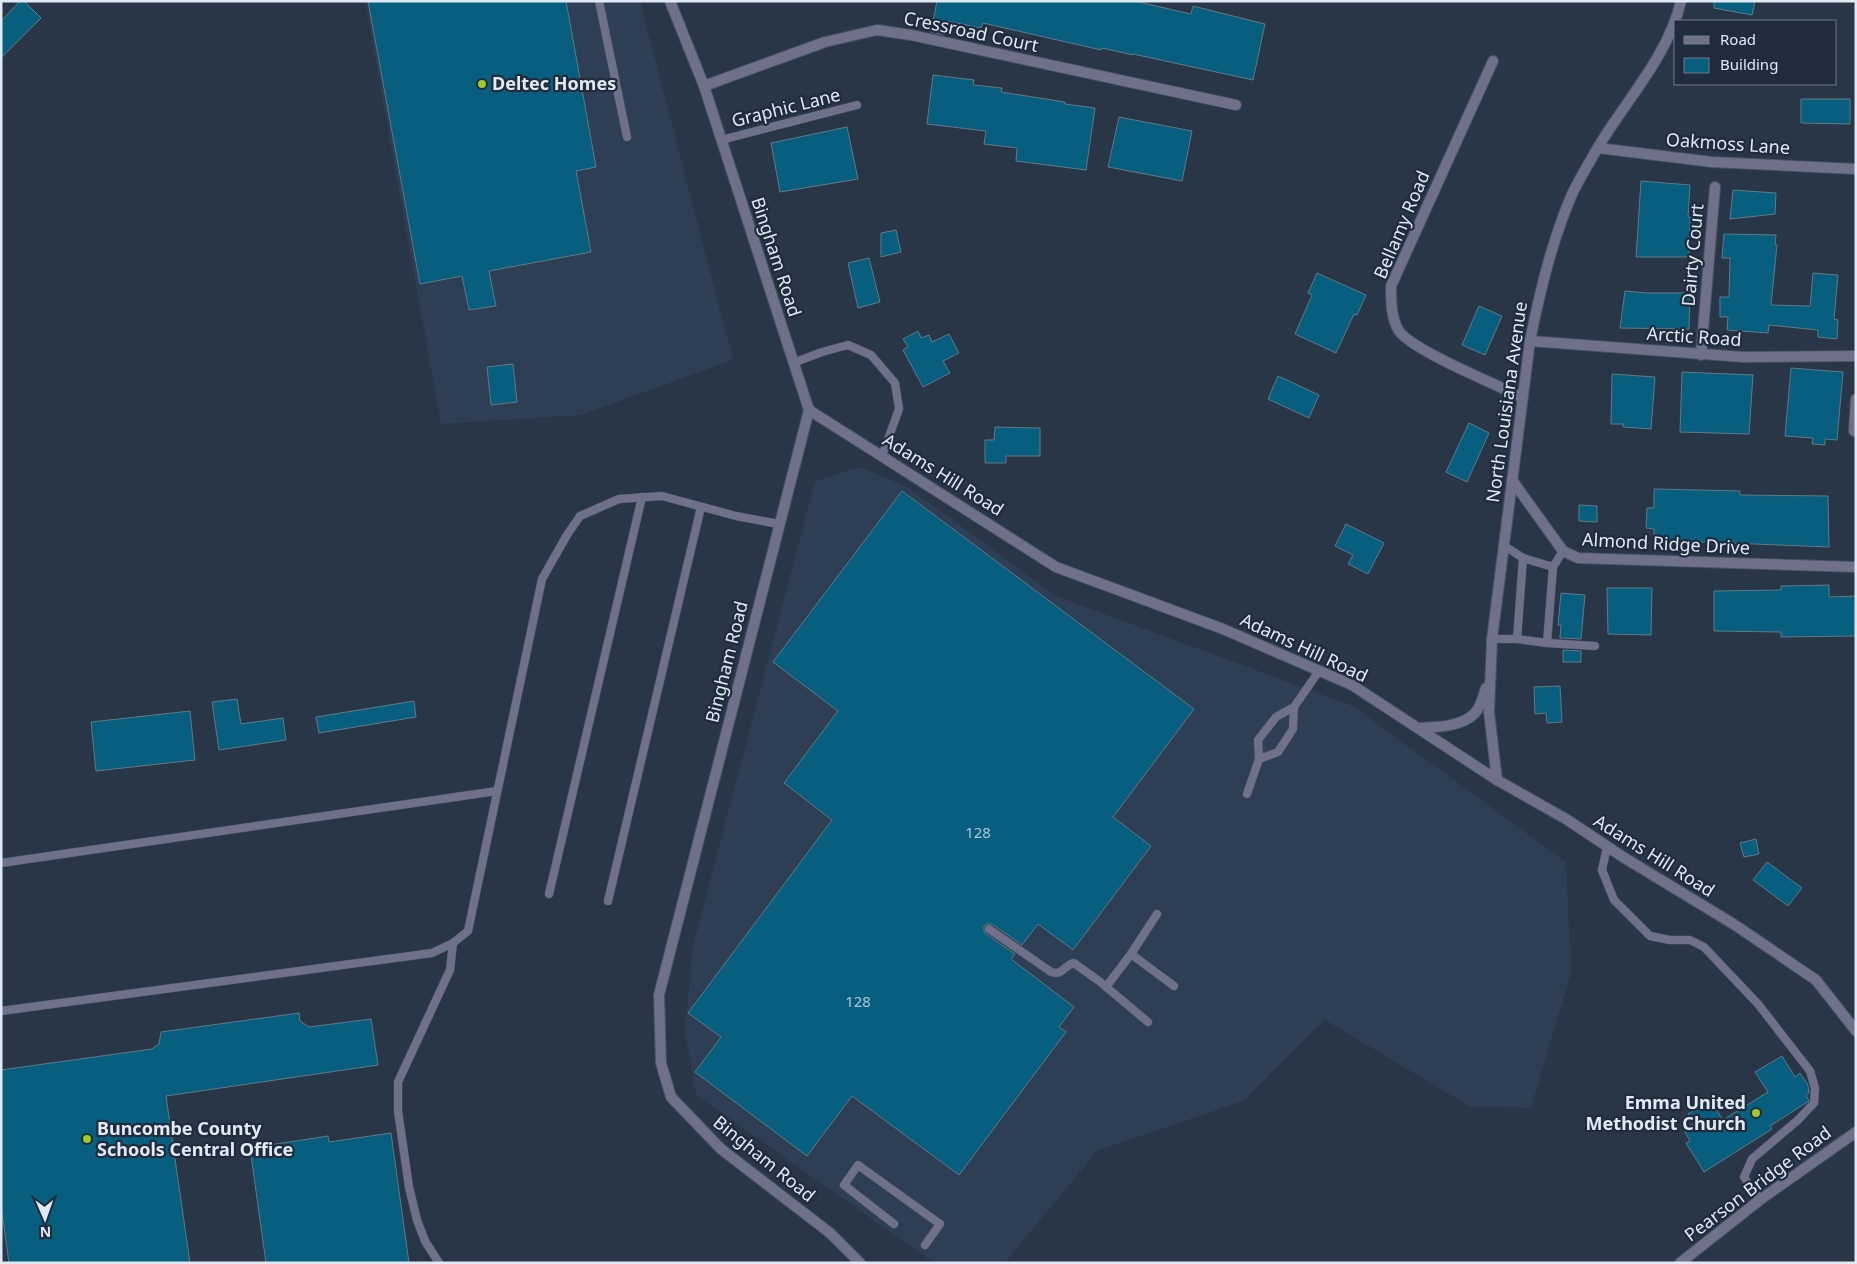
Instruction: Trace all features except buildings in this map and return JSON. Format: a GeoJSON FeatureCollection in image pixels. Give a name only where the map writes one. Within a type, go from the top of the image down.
{"type":"FeatureCollection","features":[{"type":"Feature","properties":{"kind":"street","name":"Bingham Road"},"geometry":{"type":"LineString","coordinates":[[670,1],[704,86],[809,410],[659,995],[661,1062],[671,1097],[721,1149],[830,1233],[858,1262]]}},
{"type":"Feature","properties":{"kind":"street","name":"North Louisiana Avenue"},"geometry":{"type":"LineString","coordinates":[[1674,20],[1681,1]]}},
{"type":"Feature","properties":{"kind":"street","name":"North Louisiana Avenue"},"geometry":{"type":"LineString","coordinates":[[1498,780],[1489,712],[1492,639],[1522,397],[1538,298],[1552,250],[1574,191],[1598,148],[1667,40],[1674,20]]}},
{"type":"Feature","properties":{"kind":"street","name":"Cressroad Court"},"geometry":{"type":"LineString","coordinates":[[704,86],[825,42],[877,30],[911,35],[1236,105]]}},
{"type":"Feature","properties":{"kind":"street","name":"Bellamy Road"},"geometry":{"type":"LineString","coordinates":[[1493,61],[1390,286],[1391,308],[1399,331],[1416,346],[1522,397]]}},
{"type":"Feature","properties":{"kind":"street","name":"Oakmoss Lane"},"geometry":{"type":"LineString","coordinates":[[1598,148],[1712,162],[1856,169]]}},
{"type":"Feature","properties":{"kind":"street","name":"Dairty Court"},"geometry":{"type":"LineString","coordinates":[[1700,354],[1715,187]]}},
{"type":"Feature","properties":{"kind":"street","name":"Arctic Road"},"geometry":{"type":"LineString","coordinates":[[1530,341],[1743,357],[1856,356]]}},
{"type":"Feature","properties":{"kind":"street"},"geometry":{"type":"LineString","coordinates":[[1854,431],[1856,399]]}},
{"type":"Feature","properties":{"kind":"street","name":"Adams Hill Road"},"geometry":{"type":"LineString","coordinates":[[809,410],[1056,567],[1223,629],[1352,685],[1498,780],[1566,819],[1607,847],[1735,925],[1816,980],[1856,1031]]}},
{"type":"Feature","properties":{"kind":"street","name":"Almond Ridge Drive"},"geometry":{"type":"LineString","coordinates":[[1512,480],[1563,551],[1578,558],[1856,567]]}},
{"type":"Feature","properties":{"kind":"street"},"geometry":{"type":"LineString","coordinates":[[1418,728],[1445,727],[1457,724],[1475,714],[1482,701],[1491,670]]}},
{"type":"Feature","properties":{"kind":"street","name":"Pearson Bridge Road"},"geometry":{"type":"LineString","coordinates":[[1680,1263],[1761,1199],[1856,1132]]}},
{"type":"Feature","properties":{"kind":"lane"},"geometry":{"type":"LineString","coordinates":[[599,1],[627,137]]}},
{"type":"Feature","properties":{"kind":"lane","name":"Graphic Lane"},"geometry":{"type":"LineString","coordinates":[[722,140],[857,104]]}},
{"type":"Feature","properties":{"kind":"lane"},"geometry":{"type":"LineString","coordinates":[[793,363],[848,345],[871,355],[895,383],[899,409],[882,456]]}},
{"type":"Feature","properties":{"kind":"lane"},"geometry":{"type":"LineString","coordinates":[[1,1011],[432,953],[453,943],[468,931],[542,578],[580,516],[619,499],[662,496],[736,516],[779,524]]}},
{"type":"Feature","properties":{"kind":"lane"},"geometry":{"type":"LineString","coordinates":[[549,894],[642,497]]}},
{"type":"Feature","properties":{"kind":"lane"},"geometry":{"type":"LineString","coordinates":[[608,901],[701,506]]}},
{"type":"Feature","properties":{"kind":"lane"},"geometry":{"type":"LineString","coordinates":[[1503,545],[1523,558],[1553,567]]}},
{"type":"Feature","properties":{"kind":"lane"},"geometry":{"type":"LineString","coordinates":[[1547,643],[1553,567],[1563,551]]}},
{"type":"Feature","properties":{"kind":"lane"},"geometry":{"type":"LineString","coordinates":[[1517,639],[1523,558]]}},
{"type":"Feature","properties":{"kind":"lane"},"geometry":{"type":"LineString","coordinates":[[1492,639],[1517,639],[1595,646]]}},
{"type":"Feature","properties":{"kind":"lane"},"geometry":{"type":"LineString","coordinates":[[1247,794],[1259,759],[1258,740],[1276,717],[1294,707],[1319,670]]}},
{"type":"Feature","properties":{"kind":"lane"},"geometry":{"type":"LineString","coordinates":[[1259,759],[1278,752],[1293,729],[1294,707]]}},
{"type":"Feature","properties":{"kind":"lane"},"geometry":{"type":"LineString","coordinates":[[1,863],[498,790]]}},
{"type":"Feature","properties":{"kind":"lane"},"geometry":{"type":"LineString","coordinates":[[1607,847],[1602,870],[1614,900],[1650,936],[1670,940],[1690,940],[1704,947],[1758,1004],[1810,1071],[1815,1088],[1814,1103],[1798,1120],[1752,1159],[1744,1178],[1761,1199]]}},
{"type":"Feature","properties":{"kind":"lane"},"geometry":{"type":"LineString","coordinates":[[1106,987],[1132,954],[1157,914]]}},
{"type":"Feature","properties":{"kind":"lane"},"geometry":{"type":"LineString","coordinates":[[989,929],[1056,974],[1061,973],[1068,964],[1074,963],[1148,1022]]}},
{"type":"Feature","properties":{"kind":"lane"},"geometry":{"type":"LineString","coordinates":[[439,1263],[422,1234],[409,1187],[398,1111],[398,1082],[450,970],[453,943]]}},
{"type":"Feature","properties":{"kind":"lane"},"geometry":{"type":"LineString","coordinates":[[1132,954],[1174,986]]}},
{"type":"Feature","properties":{"kind":"lane"},"geometry":{"type":"LineString","coordinates":[[894,1224],[844,1185],[858,1165],[940,1224],[925,1245]]}},
{"type":"Feature","properties":{"kind":"shaded area"},"geometry":{"type":"Polygon","coordinates":[[[365,1],[640,1],[733,360],[581,415],[441,424],[365,1]]]}},
{"type":"Feature","properties":{"kind":"shaded area"},"geometry":{"type":"Polygon","coordinates":[[[861,467],[909,488],[1056,596],[1353,706],[1566,862],[1571,973],[1531,1108],[1469,1106],[1325,1020],[1243,1101],[1097,1151],[1005,1263],[934,1263],[696,1095],[685,1031],[693,946],[815,481],[861,467]]]}},
{"type":"Feature","properties":{"kind":"place","name":"Deltec Homes"},"geometry":{"type":"Point","coordinates":[482,84]}},
{"type":"Feature","properties":{"kind":"place","name":"Emma United Methodist Church"},"geometry":{"type":"Point","coordinates":[1756,1113]}},
{"type":"Feature","properties":{"kind":"place","name":"Buncombe County Schools Central Office"},"geometry":{"type":"Point","coordinates":[87,1139]}}]}
